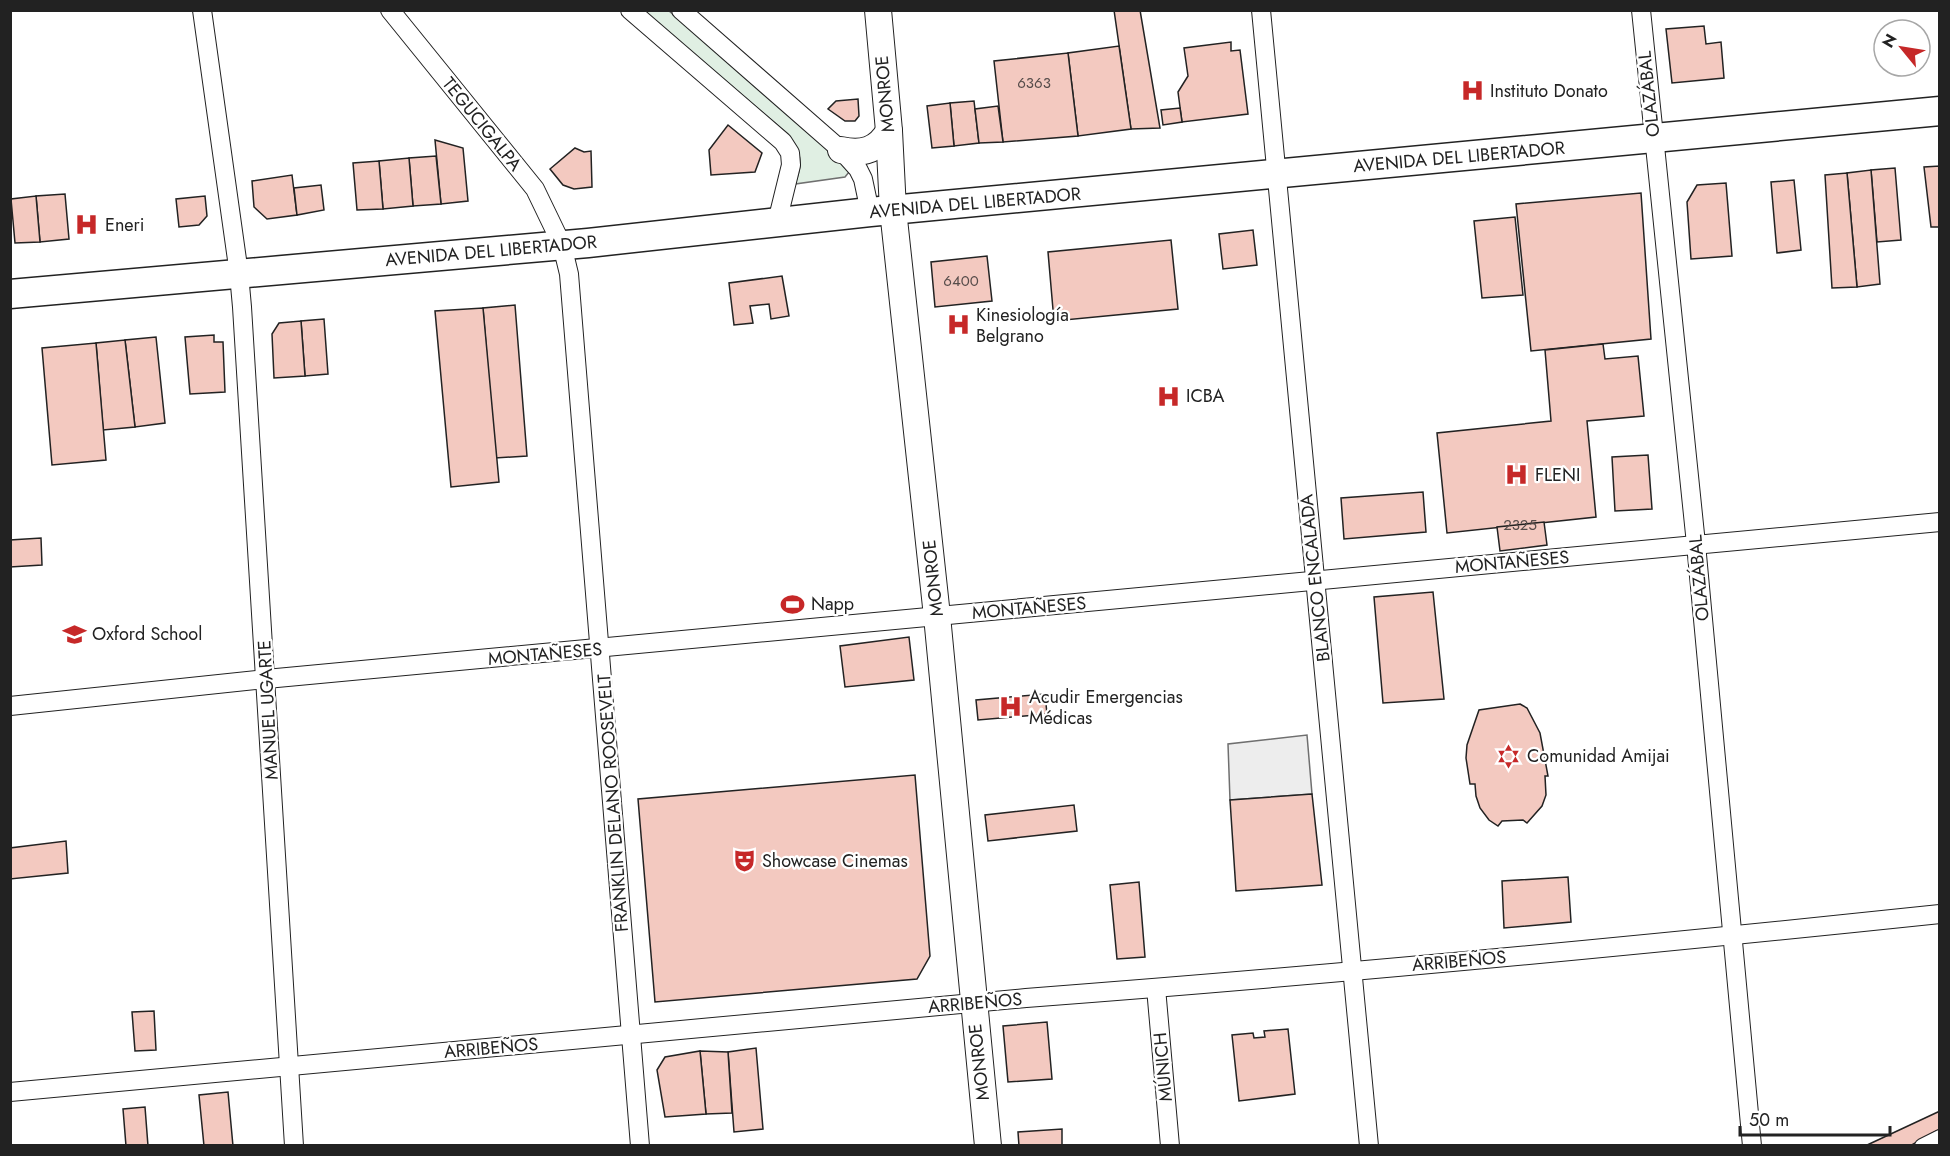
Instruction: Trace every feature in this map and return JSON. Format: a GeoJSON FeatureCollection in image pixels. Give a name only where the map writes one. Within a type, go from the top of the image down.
{"type":"FeatureCollection","features":[{"type":"Feature","properties":{"kind":"main road","name":"MONROE"},"geometry":{"type":"LineString","coordinates":[[878,10],[889,131],[881,211],[937,616],[988,1146]]}},
{"type":"Feature","properties":{"kind":"main road","name":"AVENIDA DEL LIBERTADOR"},"geometry":{"type":"LineString","coordinates":[[10,294],[562,245],[881,211],[1940,111]]}},
{"type":"Feature","properties":{"kind":"main road"},"geometry":{"type":"LineString","coordinates":[[841,150],[854,153],[866,152],[884,140],[889,131]]}},
{"type":"Feature","properties":{"kind":"street","name":"MANUEL UGARTE"},"geometry":{"type":"LineString","coordinates":[[202,10],[239,274],[294,1146]]}},
{"type":"Feature","properties":{"kind":"street","name":"TEGUCIGALPA"},"geometry":{"type":"LineString","coordinates":[[390,10],[535,189],[562,245]]}},
{"type":"Feature","properties":{"kind":"street"},"geometry":{"type":"LineString","coordinates":[[630,10],[783,142],[790,153],[791,165],[777,222]]}},
{"type":"Feature","properties":{"kind":"street"},"geometry":{"type":"LineString","coordinates":[[681,10],[841,150],[858,168],[881,211]]}},
{"type":"Feature","properties":{"kind":"street","name":"BLANCO ENCALADA"},"geometry":{"type":"LineString","coordinates":[[1262,10],[1369,1146]]}},
{"type":"Feature","properties":{"kind":"street","name":"OLAZÁBAL"},"geometry":{"type":"LineString","coordinates":[[1641,10],[1696,544],[1752,1146]]}},
{"type":"Feature","properties":{"kind":"street","name":"FRANKLIN DELANO ROOSEVELT"},"geometry":{"type":"LineString","coordinates":[[562,245],[569,274],[640,1146]]}},
{"type":"Feature","properties":{"kind":"street","name":"MONTAÑESES"},"geometry":{"type":"LineString","coordinates":[[10,706],[266,679],[1940,522]]}},
{"type":"Feature","properties":{"kind":"street","name":"ARRIBEÑOS"},"geometry":{"type":"LineString","coordinates":[[10,1092],[1731,936],[1940,914]]}},
{"type":"Feature","properties":{"kind":"street","name":"MÚNICH"},"geometry":{"type":"LineString","coordinates":[[1156,988],[1170,1146]]}},
{"type":"Feature","properties":{"kind":"street"},"geometry":{"type":"LineString","coordinates":[[1922,1146],[1940,1137]]}},
{"type":"Feature","properties":{"kind":"green space"},"geometry":{"type":"Polygon","coordinates":[[[643,11],[669,11],[849,162],[849,172],[845,177],[795,184],[800,169],[800,158],[788,134],[643,11]]]}},
{"type":"Feature","properties":{"kind":"shaded area"},"geometry":{"type":"Polygon","coordinates":[[[1307,735],[1312,794],[1230,800],[1228,744],[1307,735]]]}},
{"type":"Feature","properties":{"kind":"building"},"geometry":{"type":"Polygon","coordinates":[[[1114,10],[1140,10],[1160,128],[1131,129],[1114,10]]]}},
{"type":"Feature","properties":{"kind":"building"},"geometry":{"type":"Polygon","coordinates":[[[1704,26],[1706,44],[1721,42],[1724,78],[1672,83],[1666,29],[1704,26]]]}},
{"type":"Feature","properties":{"kind":"building"},"geometry":{"type":"Polygon","coordinates":[[[1231,42],[1231,51],[1240,50],[1248,114],[1182,122],[1178,92],[1188,76],[1184,48],[1231,42]]]}},
{"type":"Feature","properties":{"kind":"building"},"geometry":{"type":"Polygon","coordinates":[[[1119,46],[1131,129],[1078,136],[1068,53],[1119,46]]]}},
{"type":"Feature","properties":{"kind":"building"},"geometry":{"type":"Polygon","coordinates":[[[1068,53],[1078,136],[1003,142],[994,61],[1068,53]]]}},
{"type":"Feature","properties":{"kind":"building"},"geometry":{"type":"Polygon","coordinates":[[[858,99],[859,116],[855,121],[845,121],[828,109],[836,101],[858,99]]]}},
{"type":"Feature","properties":{"kind":"building"},"geometry":{"type":"Polygon","coordinates":[[[974,101],[979,143],[954,146],[950,103],[974,101]]]}},
{"type":"Feature","properties":{"kind":"building"},"geometry":{"type":"Polygon","coordinates":[[[950,103],[954,146],[932,148],[927,106],[950,103]]]}},
{"type":"Feature","properties":{"kind":"building"},"geometry":{"type":"Polygon","coordinates":[[[998,106],[1003,142],[979,143],[975,109],[998,106]]]}},
{"type":"Feature","properties":{"kind":"building"},"geometry":{"type":"Polygon","coordinates":[[[1180,108],[1182,122],[1163,125],[1161,110],[1180,108]]]}},
{"type":"Feature","properties":{"kind":"building"},"geometry":{"type":"Polygon","coordinates":[[[728,125],[762,153],[755,172],[711,175],[709,150],[728,125]]]}},
{"type":"Feature","properties":{"kind":"building"},"geometry":{"type":"Polygon","coordinates":[[[435,140],[463,148],[468,201],[441,204],[435,140]]]}},
{"type":"Feature","properties":{"kind":"building"},"geometry":{"type":"Polygon","coordinates":[[[575,148],[584,152],[591,151],[592,187],[574,189],[563,185],[550,169],[575,148]]]}},
{"type":"Feature","properties":{"kind":"building"},"geometry":{"type":"Polygon","coordinates":[[[436,156],[441,204],[413,206],[409,158],[436,156]]]}},
{"type":"Feature","properties":{"kind":"building"},"geometry":{"type":"Polygon","coordinates":[[[409,158],[413,206],[383,209],[379,161],[409,158]]]}},
{"type":"Feature","properties":{"kind":"building"},"geometry":{"type":"Polygon","coordinates":[[[379,161],[383,209],[357,210],[353,163],[379,161]]]}},
{"type":"Feature","properties":{"kind":"building"},"geometry":{"type":"Polygon","coordinates":[[[1940,166],[1940,227],[1931,227],[1924,167],[1940,166]]]}},
{"type":"Feature","properties":{"kind":"building"},"geometry":{"type":"Polygon","coordinates":[[[1895,168],[1901,240],[1877,242],[1871,170],[1895,168]]]}},
{"type":"Feature","properties":{"kind":"building"},"geometry":{"type":"Polygon","coordinates":[[[1871,170],[1880,284],[1857,287],[1847,173],[1871,170]]]}},
{"type":"Feature","properties":{"kind":"building"},"geometry":{"type":"Polygon","coordinates":[[[1847,173],[1857,287],[1832,288],[1825,175],[1847,173]]]}},
{"type":"Feature","properties":{"kind":"building"},"geometry":{"type":"Polygon","coordinates":[[[292,175],[297,215],[267,219],[254,207],[252,181],[292,175]]]}},
{"type":"Feature","properties":{"kind":"building"},"geometry":{"type":"Polygon","coordinates":[[[1794,180],[1801,250],[1777,253],[1771,182],[1794,180]]]}},
{"type":"Feature","properties":{"kind":"building"},"geometry":{"type":"Polygon","coordinates":[[[1726,183],[1732,256],[1691,259],[1687,202],[1697,185],[1726,183]]]}},
{"type":"Feature","properties":{"kind":"building"},"geometry":{"type":"Polygon","coordinates":[[[321,185],[324,210],[297,215],[294,188],[321,185]]]}},
{"type":"Feature","properties":{"kind":"building"},"geometry":{"type":"Polygon","coordinates":[[[1641,193],[1651,339],[1531,351],[1516,204],[1641,193]]]}},
{"type":"Feature","properties":{"kind":"building"},"geometry":{"type":"Polygon","coordinates":[[[65,194],[69,239],[40,242],[36,196],[65,194]]]}},
{"type":"Feature","properties":{"kind":"building"},"geometry":{"type":"Polygon","coordinates":[[[36,196],[40,242],[15,243],[11,199],[36,196]]]}},
{"type":"Feature","properties":{"kind":"building"},"geometry":{"type":"Polygon","coordinates":[[[205,196],[207,216],[199,225],[179,227],[176,199],[205,196]]]}},
{"type":"Feature","properties":{"kind":"building"},"geometry":{"type":"Polygon","coordinates":[[[1515,217],[1523,295],[1482,298],[1474,221],[1515,217]]]}},
{"type":"Feature","properties":{"kind":"building"},"geometry":{"type":"Polygon","coordinates":[[[1253,230],[1257,265],[1223,269],[1219,234],[1253,230]]]}},
{"type":"Feature","properties":{"kind":"building"},"geometry":{"type":"Polygon","coordinates":[[[1171,240],[1178,309],[1054,321],[1048,252],[1171,240]]]}},
{"type":"Feature","properties":{"kind":"building"},"geometry":{"type":"Polygon","coordinates":[[[987,256],[992,301],[935,307],[931,262],[987,256]]]}},
{"type":"Feature","properties":{"kind":"building"},"geometry":{"type":"Polygon","coordinates":[[[782,276],[789,316],[771,319],[769,304],[750,306],[753,323],[734,325],[729,283],[782,276]]]}},
{"type":"Feature","properties":{"kind":"building"},"geometry":{"type":"Polygon","coordinates":[[[515,305],[527,456],[495,458],[483,308],[515,305]]]}},
{"type":"Feature","properties":{"kind":"building"},"geometry":{"type":"Polygon","coordinates":[[[483,308],[499,482],[451,487],[435,311],[483,308]]]}},
{"type":"Feature","properties":{"kind":"building"},"geometry":{"type":"Polygon","coordinates":[[[324,319],[328,374],[305,376],[301,321],[324,319]]]}},
{"type":"Feature","properties":{"kind":"building"},"geometry":{"type":"Polygon","coordinates":[[[301,321],[305,376],[274,378],[272,334],[279,323],[301,321]]]}},
{"type":"Feature","properties":{"kind":"building"},"geometry":{"type":"Polygon","coordinates":[[[214,335],[214,342],[223,342],[225,392],[190,394],[185,337],[214,335]]]}},
{"type":"Feature","properties":{"kind":"building"},"geometry":{"type":"Polygon","coordinates":[[[156,337],[165,423],[135,427],[125,340],[156,337]]]}},
{"type":"Feature","properties":{"kind":"building"},"geometry":{"type":"Polygon","coordinates":[[[125,340],[135,427],[103,430],[96,343],[125,340]]]}},
{"type":"Feature","properties":{"kind":"building"},"geometry":{"type":"Polygon","coordinates":[[[96,343],[106,460],[52,465],[42,348],[96,343]]]}},
{"type":"Feature","properties":{"kind":"building","name":"FLENI"},"geometry":{"type":"Polygon","coordinates":[[[1603,344],[1605,359],[1638,356],[1644,416],[1587,421],[1596,517],[1447,533],[1437,433],[1551,421],[1545,350],[1603,344]]]}},
{"type":"Feature","properties":{"kind":"building"},"geometry":{"type":"Polygon","coordinates":[[[1648,455],[1652,509],[1615,511],[1612,457],[1648,455]]]}},
{"type":"Feature","properties":{"kind":"building"},"geometry":{"type":"Polygon","coordinates":[[[1423,492],[1426,532],[1344,539],[1341,498],[1423,492]]]}},
{"type":"Feature","properties":{"kind":"building"},"geometry":{"type":"Polygon","coordinates":[[[1544,522],[1547,545],[1500,551],[1497,527],[1544,522]]]}},
{"type":"Feature","properties":{"kind":"building"},"geometry":{"type":"Polygon","coordinates":[[[41,538],[42,565],[10,567],[10,540],[41,538]]]}},
{"type":"Feature","properties":{"kind":"building"},"geometry":{"type":"Polygon","coordinates":[[[1433,592],[1444,699],[1383,703],[1374,597],[1433,592]]]}},
{"type":"Feature","properties":{"kind":"building"},"geometry":{"type":"Polygon","coordinates":[[[909,637],[914,680],[845,687],[840,646],[909,637]]]}},
{"type":"Feature","properties":{"kind":"building","name":"Acudir Emergencias Médicas"},"geometry":{"type":"Polygon","coordinates":[[[1045,694],[1047,714],[978,720],[976,700],[1045,694]]]}},
{"type":"Feature","properties":{"kind":"building"},"geometry":{"type":"Polygon","coordinates":[[[1520,704],[1527,708],[1540,733],[1548,776],[1545,776],[1546,795],[1542,806],[1527,823],[1523,820],[1502,821],[1498,826],[1489,820],[1480,808],[1475,784],[1470,784],[1466,758],[1467,745],[1479,710],[1520,704]]]}},
{"type":"Feature","properties":{"kind":"building"},"geometry":{"type":"Polygon","coordinates":[[[915,775],[930,956],[917,979],[655,1002],[638,799],[915,775]]]}},
{"type":"Feature","properties":{"kind":"building"},"geometry":{"type":"Polygon","coordinates":[[[1312,794],[1322,885],[1236,891],[1230,800],[1312,794]]]}},
{"type":"Feature","properties":{"kind":"building"},"geometry":{"type":"Polygon","coordinates":[[[1074,805],[1077,831],[988,841],[985,815],[1074,805]]]}},
{"type":"Feature","properties":{"kind":"building"},"geometry":{"type":"Polygon","coordinates":[[[66,841],[68,873],[10,879],[10,848],[66,841]]]}},
{"type":"Feature","properties":{"kind":"building"},"geometry":{"type":"Polygon","coordinates":[[[1568,877],[1571,922],[1504,928],[1502,881],[1568,877]]]}},
{"type":"Feature","properties":{"kind":"building"},"geometry":{"type":"Polygon","coordinates":[[[1139,882],[1145,957],[1117,959],[1110,885],[1139,882]]]}},
{"type":"Feature","properties":{"kind":"building"},"geometry":{"type":"Polygon","coordinates":[[[154,1011],[156,1050],[135,1051],[132,1012],[154,1011]]]}},
{"type":"Feature","properties":{"kind":"building"},"geometry":{"type":"Polygon","coordinates":[[[1047,1022],[1052,1079],[1008,1082],[1003,1026],[1047,1022]]]}},
{"type":"Feature","properties":{"kind":"building"},"geometry":{"type":"Polygon","coordinates":[[[1288,1029],[1295,1094],[1239,1101],[1232,1035],[1253,1033],[1254,1038],[1265,1037],[1264,1031],[1288,1029]]]}},
{"type":"Feature","properties":{"kind":"building"},"geometry":{"type":"Polygon","coordinates":[[[756,1048],[763,1129],[734,1132],[728,1052],[756,1048]]]}},
{"type":"Feature","properties":{"kind":"building"},"geometry":{"type":"Polygon","coordinates":[[[700,1051],[728,1052],[732,1113],[706,1114],[700,1051]]]}},
{"type":"Feature","properties":{"kind":"building"},"geometry":{"type":"Polygon","coordinates":[[[700,1051],[706,1114],[665,1117],[657,1070],[665,1057],[700,1051]]]}},
{"type":"Feature","properties":{"kind":"building"},"geometry":{"type":"Polygon","coordinates":[[[228,1092],[233,1146],[204,1146],[199,1095],[228,1092]]]}},
{"type":"Feature","properties":{"kind":"building"},"geometry":{"type":"Polygon","coordinates":[[[145,1107],[148,1146],[126,1146],[123,1109],[145,1107]]]}},
{"type":"Feature","properties":{"kind":"building"},"geometry":{"type":"Polygon","coordinates":[[[1940,1111],[1940,1129],[1910,1146],[1865,1146],[1940,1111]]]}},
{"type":"Feature","properties":{"kind":"building"},"geometry":{"type":"Polygon","coordinates":[[[1062,1129],[1062,1146],[1019,1146],[1018,1132],[1062,1129]]]}},
{"type":"Feature","properties":{"kind":"place","name":"Instituto Donato"},"geometry":{"type":"Point","coordinates":[1472,91]}},
{"type":"Feature","properties":{"kind":"place","name":"Eneri"},"geometry":{"type":"Point","coordinates":[87,225]}},
{"type":"Feature","properties":{"kind":"place","name":"Kinesiología Belgrano"},"geometry":{"type":"Point","coordinates":[958,325]}},
{"type":"Feature","properties":{"kind":"place","name":"ICBA"},"geometry":{"type":"Point","coordinates":[1168,396]}},
{"type":"Feature","properties":{"kind":"place","name":"FLENI"},"geometry":{"type":"Point","coordinates":[1517,475]}},
{"type":"Feature","properties":{"kind":"place","name":"Napp"},"geometry":{"type":"Point","coordinates":[793,604]}},
{"type":"Feature","properties":{"kind":"place","name":"Oxford School"},"geometry":{"type":"Point","coordinates":[74,634]}},
{"type":"Feature","properties":{"kind":"place","name":"Acudir Emergencias Médicas"},"geometry":{"type":"Point","coordinates":[1011,707]}},
{"type":"Feature","properties":{"kind":"place","name":"Comunidad Amijai"},"geometry":{"type":"Point","coordinates":[1509,756]}},
{"type":"Feature","properties":{"kind":"place","name":"Showcase Cinemas"},"geometry":{"type":"Point","coordinates":[744,861]}}]}
